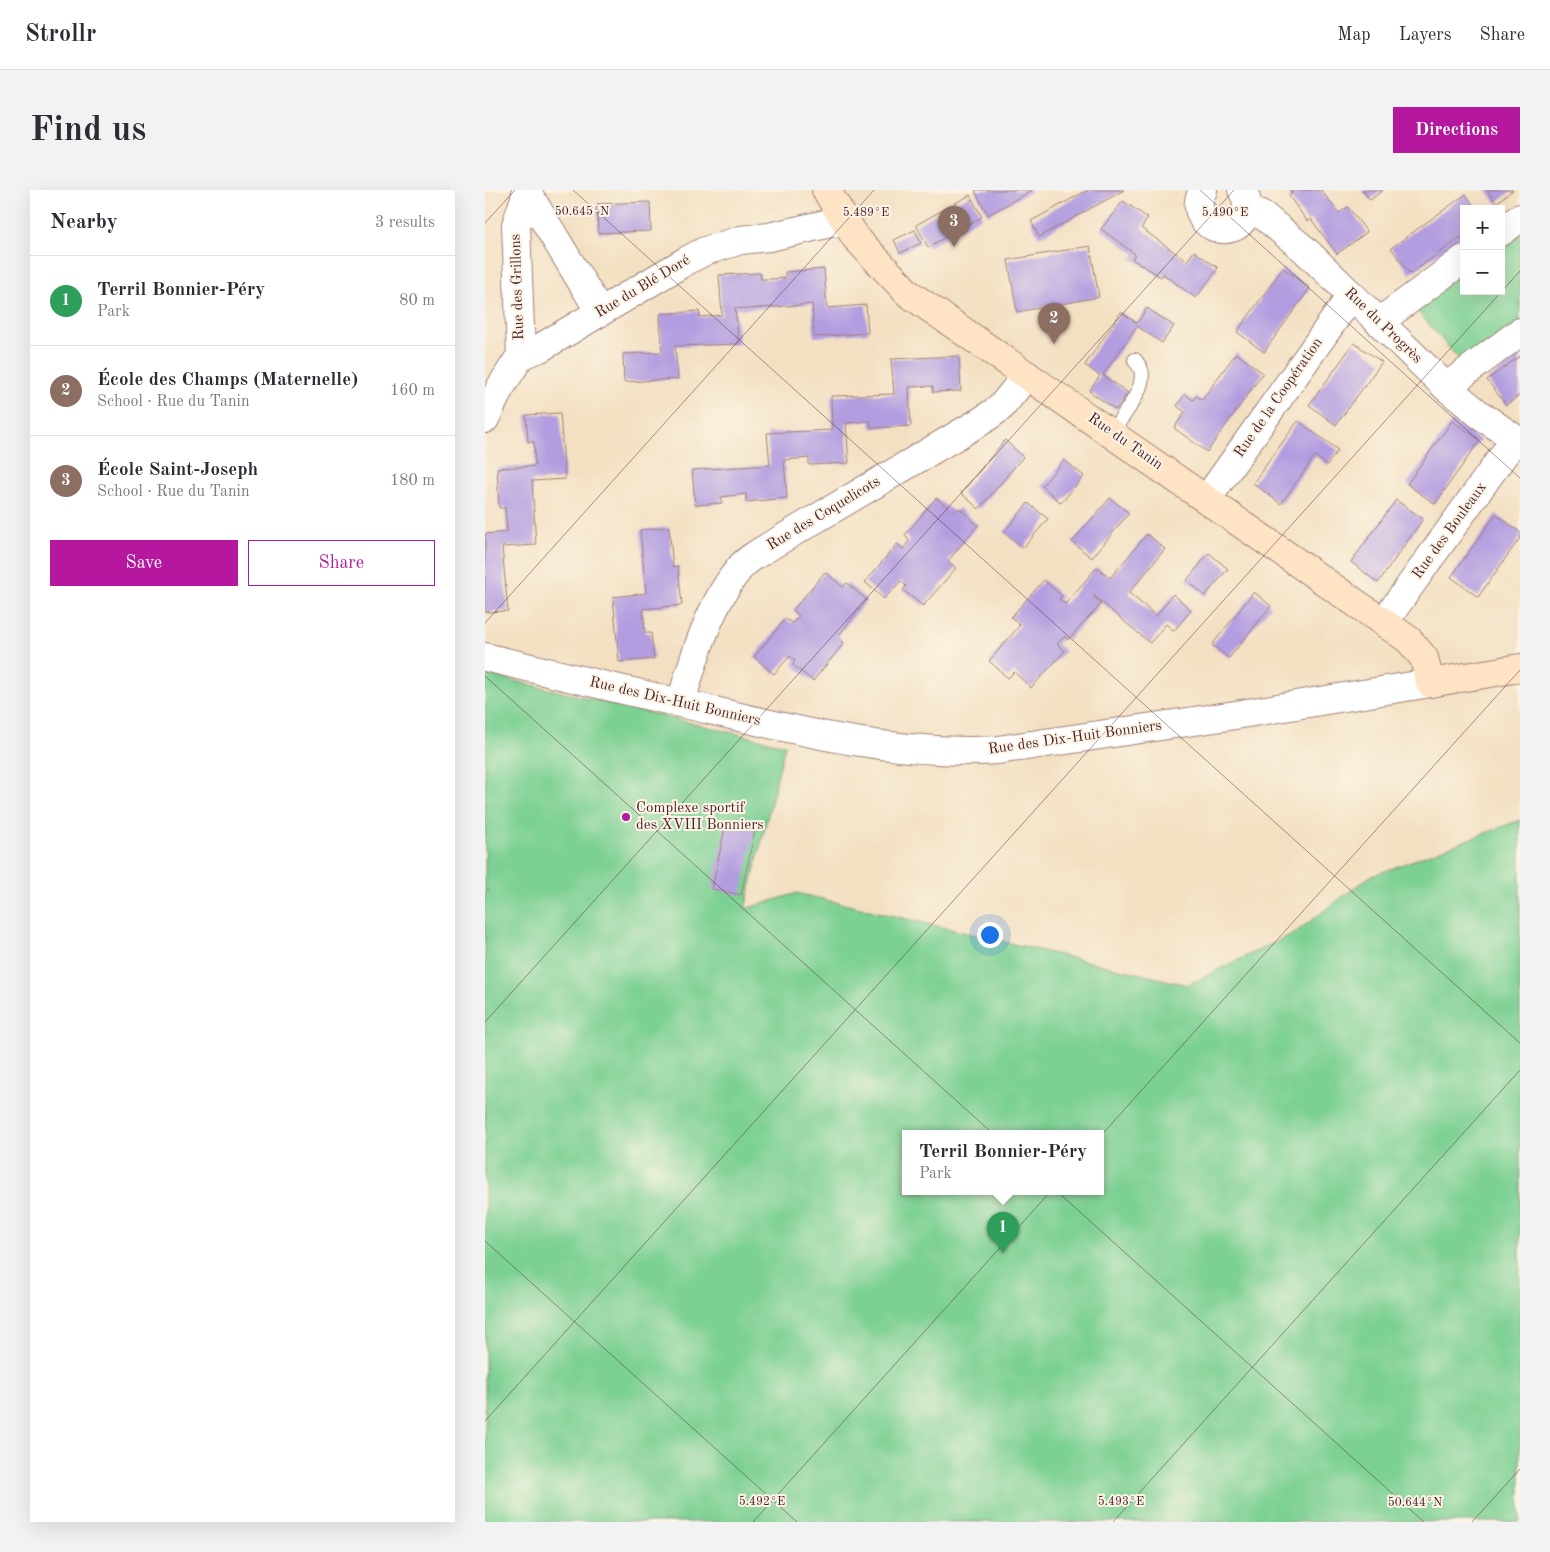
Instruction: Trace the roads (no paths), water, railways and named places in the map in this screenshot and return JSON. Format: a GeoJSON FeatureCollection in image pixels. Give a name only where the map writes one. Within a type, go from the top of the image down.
{"type":"FeatureCollection","features":[{"type":"Feature","properties":{"kind":"street","name":"Rue du Tanin"},"geometry":{"type":"LineString","coordinates":[[826,190],[856,238],[908,293],[1409,640],[1424,658],[1430,683]]}},
{"type":"Feature","properties":{"kind":"street","name":"Rue du Progrès"},"geometry":{"type":"LineString","coordinates":[[1203,190],[1199,197],[1198,205],[1204,220],[1210,225],[1225,229],[1239,223],[1244,200],[1292,239],[1446,386],[1479,414],[1518,440]]}},
{"type":"Feature","properties":{"kind":"street"},"geometry":{"type":"LineString","coordinates":[[527,191],[600,312]]}},
{"type":"Feature","properties":{"kind":"street","name":"Rue des Grillons"},"geometry":{"type":"LineString","coordinates":[[521,355],[516,225],[527,191]]}},
{"type":"Feature","properties":{"kind":"street"},"geometry":{"type":"LineString","coordinates":[[1505,229],[1520,218]]}},
{"type":"Feature","properties":{"kind":"street","name":"Rue du Blé Doré"},"geometry":{"type":"LineString","coordinates":[[521,355],[540,348],[705,251],[741,240],[769,237],[844,220]]}},
{"type":"Feature","properties":{"kind":"street"},"geometry":{"type":"LineString","coordinates":[[1379,322],[1460,262]]}},
{"type":"Feature","properties":{"kind":"street","name":"Rue de la Coopération"},"geometry":{"type":"LineString","coordinates":[[1207,499],[1351,296]]}},
{"type":"Feature","properties":{"kind":"street"},"geometry":{"type":"LineString","coordinates":[[1446,386],[1520,332]]}},
{"type":"Feature","properties":{"kind":"street"},"geometry":{"type":"LineString","coordinates":[[485,419],[500,388],[521,355]]}},
{"type":"Feature","properties":{"kind":"street","name":"Rue des Coquelicots"},"geometry":{"type":"LineString","coordinates":[[681,703],[719,598],[740,567],[770,546],[983,420],[1001,407],[1027,375]]}},
{"type":"Feature","properties":{"kind":"street","name":"Rue des Bouleaux"},"geometry":{"type":"LineString","coordinates":[[1384,622],[1518,440]]}},
{"type":"Feature","properties":{"kind":"street","name":"Rue des Dix-Huit Bonniers"},"geometry":{"type":"LineString","coordinates":[[485,657],[793,730],[901,748],[978,751],[1008,749],[1235,715],[1520,668]]}},
{"type":"Feature","properties":{"kind":"lane"},"geometry":{"type":"LineString","coordinates":[[1111,433],[1136,396],[1141,383],[1141,371],[1135,360]]}},
{"type":"Feature","properties":{"kind":"place","name":"École Saint-Joseph"},"geometry":{"type":"Point","coordinates":[954,247]}},
{"type":"Feature","properties":{"kind":"place","name":"École des Champs (Maternelle)"},"geometry":{"type":"Point","coordinates":[1054,344]}},
{"type":"Feature","properties":{"kind":"place","name":"Complexe sportif des XVIII Bonniers"},"geometry":{"type":"Point","coordinates":[626,817]}},
{"type":"Feature","properties":{"kind":"place","name":"Terril Bonnier-Péry"},"geometry":{"type":"Point","coordinates":[1003,1253]}}]}
